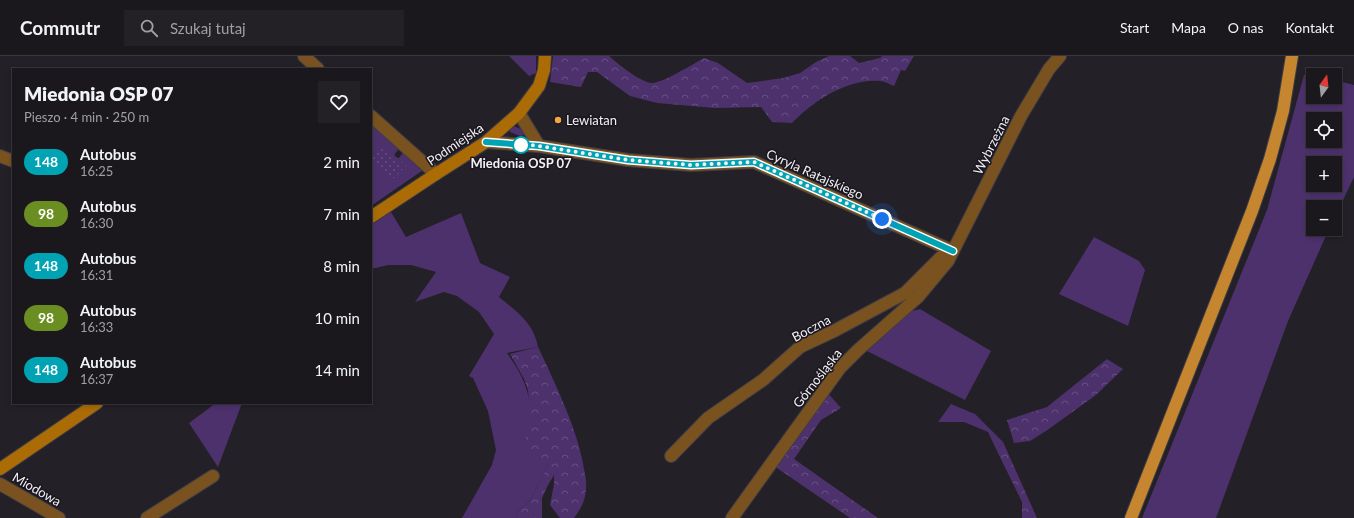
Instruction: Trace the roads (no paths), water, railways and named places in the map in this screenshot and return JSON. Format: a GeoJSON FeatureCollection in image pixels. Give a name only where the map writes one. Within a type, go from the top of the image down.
{"type":"FeatureCollection","features":[{"type":"Feature","properties":{"kind":"main road"},"geometry":{"type":"LineString","coordinates":[[1131,518],[1252,211],[1270,159],[1283,111],[1292,56]]}},
{"type":"Feature","properties":{"kind":"street"},"geometry":{"type":"LineString","coordinates":[[304,56],[317,68]]}},
{"type":"Feature","properties":{"kind":"street","name":"Podmiejska"},"geometry":{"type":"LineString","coordinates":[[372,216],[486,142],[519,113],[539,86],[544,70],[545,56]]}},
{"type":"Feature","properties":{"kind":"street","name":"Wybrzeżna"},"geometry":{"type":"LineString","coordinates":[[953,251],[1021,116],[1049,68],[1060,56]]}},
{"type":"Feature","properties":{"kind":"street"},"geometry":{"type":"LineString","coordinates":[[519,113],[539,146]]}},
{"type":"Feature","properties":{"kind":"street"},"geometry":{"type":"LineString","coordinates":[[372,117],[436,174]]}},
{"type":"Feature","properties":{"kind":"street","name":"Cyryla Ratajskiego"},"geometry":{"type":"LineString","coordinates":[[486,142],[539,146],[628,160],[691,165],[754,162],[953,251]]}},
{"type":"Feature","properties":{"kind":"street"},"geometry":{"type":"LineString","coordinates":[[0,156],[12,161]]}},
{"type":"Feature","properties":{"kind":"street","name":"Boczna"},"geometry":{"type":"LineString","coordinates":[[671,456],[708,418],[763,380],[800,347],[834,331],[905,293],[940,258],[953,251]]}},
{"type":"Feature","properties":{"kind":"street","name":"Górnośląska"},"geometry":{"type":"LineString","coordinates":[[732,518],[840,368],[918,297],[948,261],[953,251]]}},
{"type":"Feature","properties":{"kind":"street"},"geometry":{"type":"LineString","coordinates":[[0,469],[96,404]]}},
{"type":"Feature","properties":{"kind":"street"},"geometry":{"type":"LineString","coordinates":[[147,518],[213,476]]}},
{"type":"Feature","properties":{"kind":"street","name":"Miodowa"},"geometry":{"type":"LineString","coordinates":[[0,484],[60,518]]}},
{"type":"Feature","properties":{"kind":"place","name":"Lewiatan"},"geometry":{"type":"Point","coordinates":[558,120]}},
{"type":"Feature","properties":{"kind":"place","name":"Miedonia OSP 07"},"geometry":{"type":"Point","coordinates":[521,145]}}]}
